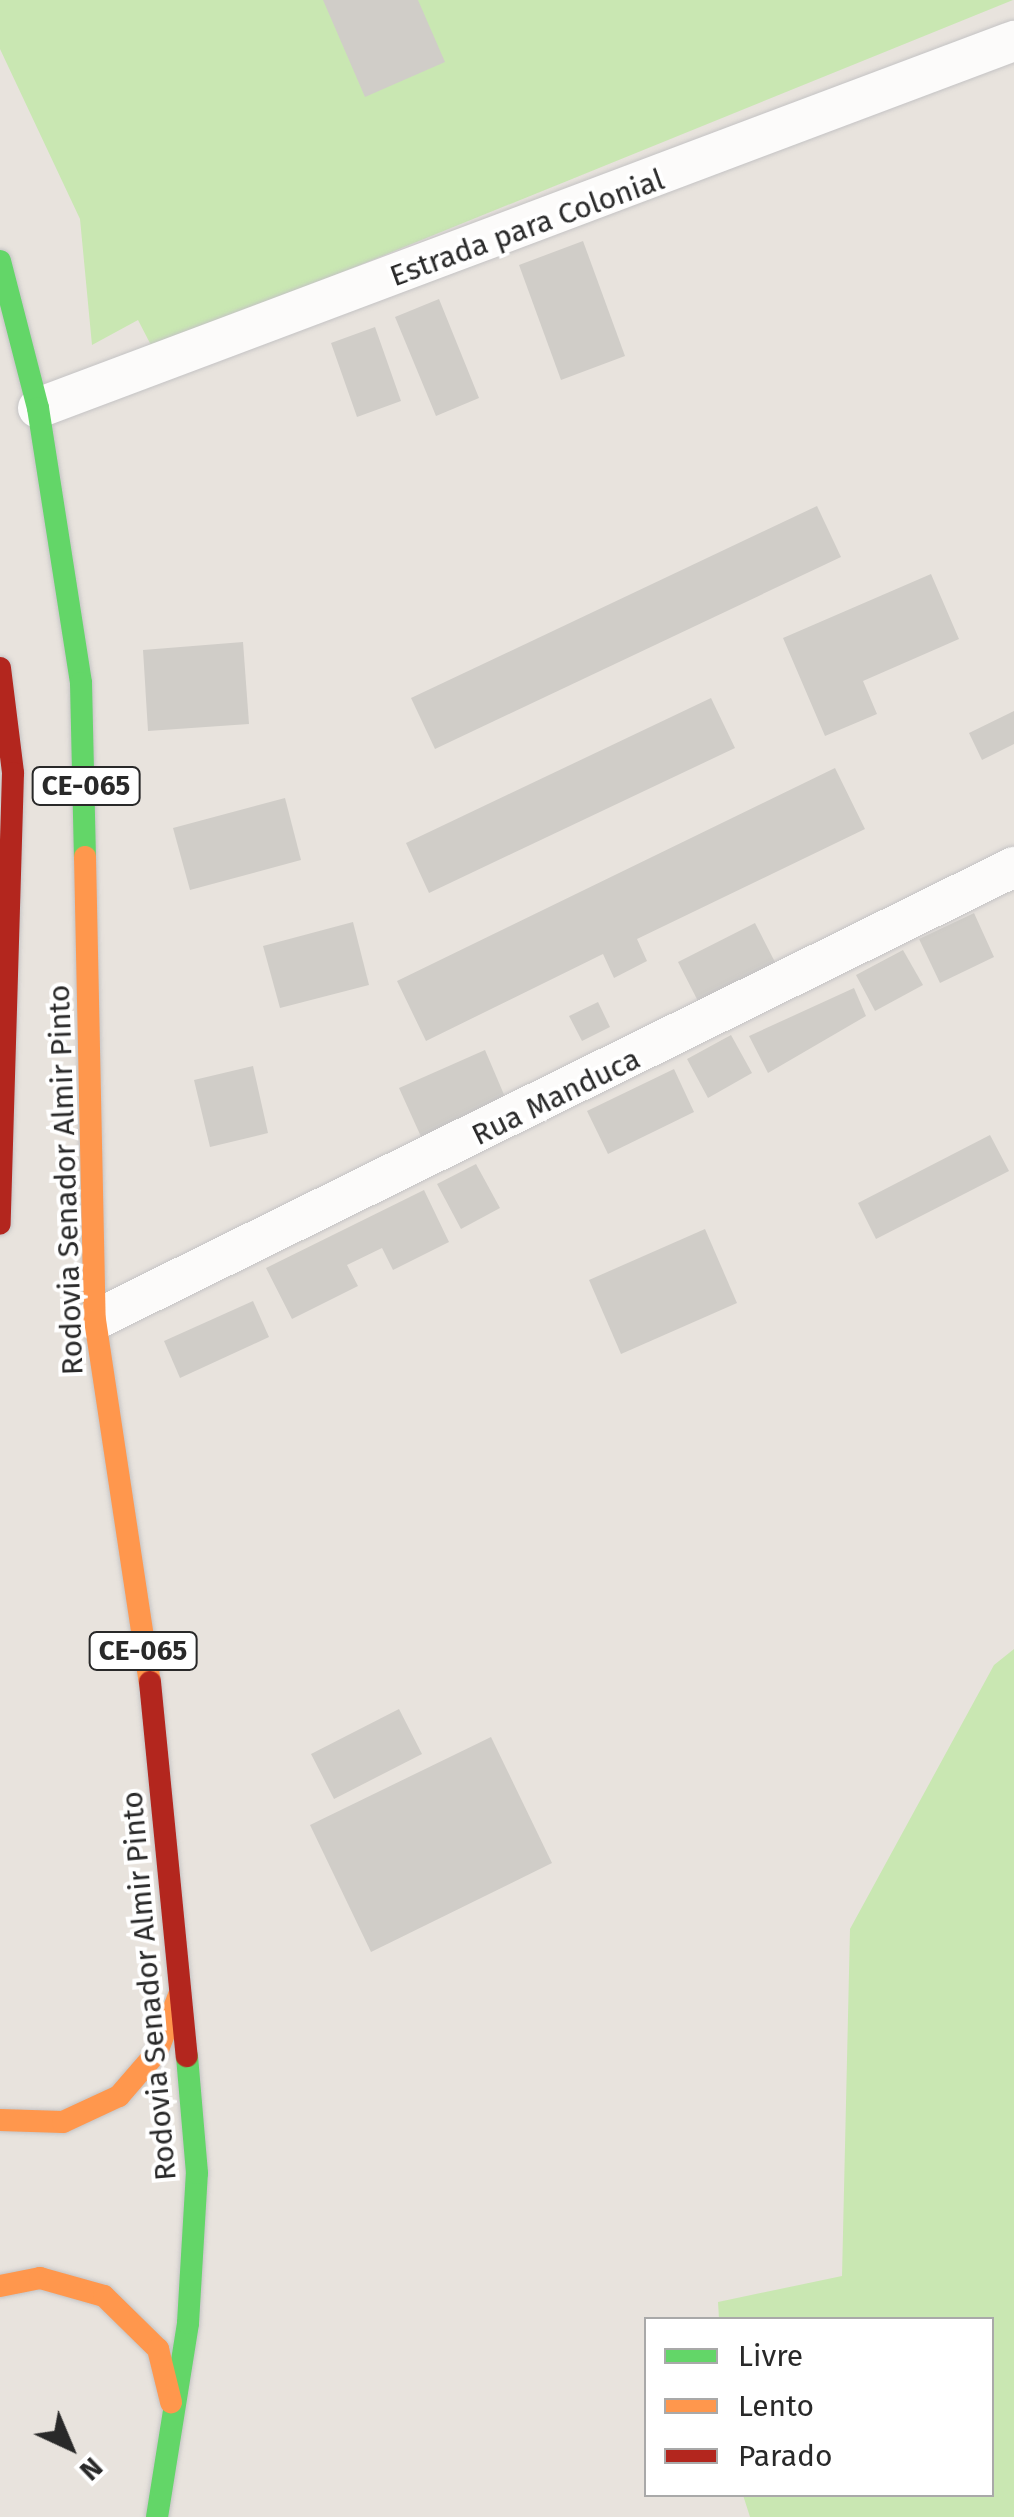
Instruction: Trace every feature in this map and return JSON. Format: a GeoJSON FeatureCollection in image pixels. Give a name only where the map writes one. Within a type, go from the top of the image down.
{"type":"FeatureCollection","features":[{"type":"Feature","properties":{"kind":"main road","name":"Rodovia Senador Almir Pinto"},"geometry":{"type":"LineString","coordinates":[[0,261],[38,408],[81,683],[95,1320],[160,1751],[183,1984],[196,2173],[188,2323],[158,2517]]}},
{"type":"Feature","properties":{"kind":"main road","name":"Rodovia Senador Almir Pinto"},"geometry":{"type":"LineString","coordinates":[[0,668],[13,774],[0,1224]]}},
{"type":"Feature","properties":{"kind":"main road"},"geometry":{"type":"LineString","coordinates":[[0,2120],[63,2122],[120,2096],[157,2052],[183,1984]]}},
{"type":"Feature","properties":{"kind":"main road"},"geometry":{"type":"LineString","coordinates":[[0,2286],[74,2284],[126,2312],[158,2349],[173,2410]]}},
{"type":"Feature","properties":{"kind":"street","name":"Estrada para Colonial"},"geometry":{"type":"LineString","coordinates":[[38,408],[1014,42]]}},
{"type":"Feature","properties":{"kind":"street","name":"Rua Manduca"},"geometry":{"type":"LineString","coordinates":[[95,1320],[1014,866]]}},
{"type":"Feature","properties":{"kind":"green space"},"geometry":{"type":"Polygon","coordinates":[[[0,0],[1013,0],[153,349],[138,320],[92,345],[80,219],[0,49],[0,0]]]}},
{"type":"Feature","properties":{"kind":"green space"},"geometry":{"type":"Polygon","coordinates":[[[1014,1649],[1014,2517],[750,2517],[744,2497],[994,2497],[994,2317],[719,2317],[718,2302],[842,2276],[850,1929],[994,1665],[1014,1649]]]}},
{"type":"Feature","properties":{"kind":"building"},"geometry":{"type":"Polygon","coordinates":[[[323,0],[418,0],[445,62],[365,97],[323,0]]]}},
{"type":"Feature","properties":{"kind":"building"},"geometry":{"type":"Polygon","coordinates":[[[583,241],[625,356],[561,380],[519,265],[583,241]]]}},
{"type":"Feature","properties":{"kind":"building"},"geometry":{"type":"Polygon","coordinates":[[[439,299],[479,398],[436,416],[395,317],[439,299]]]}},
{"type":"Feature","properties":{"kind":"building"},"geometry":{"type":"Polygon","coordinates":[[[375,327],[401,401],[357,417],[331,343],[375,327]]]}},
{"type":"Feature","properties":{"kind":"building"},"geometry":{"type":"Polygon","coordinates":[[[817,506],[841,557],[435,749],[411,698],[817,506]]]}},
{"type":"Feature","properties":{"kind":"building"},"geometry":{"type":"Polygon","coordinates":[[[931,574],[959,639],[863,681],[877,714],[825,736],[783,638],[931,574]]]}},
{"type":"Feature","properties":{"kind":"building"},"geometry":{"type":"Polygon","coordinates":[[[243,642],[249,724],[148,731],[143,650],[243,642]]]}},
{"type":"Feature","properties":{"kind":"building"},"geometry":{"type":"Polygon","coordinates":[[[711,698],[735,748],[429,893],[406,843],[711,698]]]}},
{"type":"Feature","properties":{"kind":"building"},"geometry":{"type":"Polygon","coordinates":[[[1014,711],[1014,744],[982,760],[969,733],[1014,711]]]}},
{"type":"Feature","properties":{"kind":"building"},"geometry":{"type":"Polygon","coordinates":[[[835,768],[865,829],[637,939],[647,961],[614,978],[603,954],[426,1041],[397,981],[835,768]]]}},
{"type":"Feature","properties":{"kind":"building"},"geometry":{"type":"Polygon","coordinates":[[[285,798],[301,860],[190,890],[173,828],[285,798]]]}},
{"type":"Feature","properties":{"kind":"building"},"geometry":{"type":"Polygon","coordinates":[[[974,913],[994,957],[940,983],[919,939],[974,913]]]}},
{"type":"Feature","properties":{"kind":"building"},"geometry":{"type":"Polygon","coordinates":[[[353,922],[369,985],[280,1008],[263,946],[353,922]]]}},
{"type":"Feature","properties":{"kind":"building"},"geometry":{"type":"Polygon","coordinates":[[[755,923],[777,966],[701,1007],[678,962],[755,923]]]}},
{"type":"Feature","properties":{"kind":"building"},"geometry":{"type":"Polygon","coordinates":[[[903,950],[923,985],[875,1011],[856,975],[903,950]]]}},
{"type":"Feature","properties":{"kind":"building"},"geometry":{"type":"Polygon","coordinates":[[[854,988],[866,1016],[768,1073],[749,1036],[854,988]]]}},
{"type":"Feature","properties":{"kind":"building"},"geometry":{"type":"Polygon","coordinates":[[[598,1002],[610,1027],[582,1041],[569,1016],[598,1002]]]}},
{"type":"Feature","properties":{"kind":"building"},"geometry":{"type":"Polygon","coordinates":[[[731,1035],[752,1073],[708,1098],[687,1059],[731,1035]]]}},
{"type":"Feature","properties":{"kind":"building"},"geometry":{"type":"Polygon","coordinates":[[[485,1050],[508,1104],[423,1141],[399,1088],[485,1050]]]}},
{"type":"Feature","properties":{"kind":"building"},"geometry":{"type":"Polygon","coordinates":[[[253,1066],[268,1133],[210,1147],[194,1080],[253,1066]]]}},
{"type":"Feature","properties":{"kind":"building"},"geometry":{"type":"Polygon","coordinates":[[[674,1069],[694,1112],[608,1154],[587,1111],[674,1069]]]}},
{"type":"Feature","properties":{"kind":"building"},"geometry":{"type":"Polygon","coordinates":[[[990,1135],[1009,1171],[876,1239],[858,1203],[990,1135]]]}},
{"type":"Feature","properties":{"kind":"building"},"geometry":{"type":"Polygon","coordinates":[[[476,1164],[500,1208],[461,1229],[437,1184],[476,1164]]]}},
{"type":"Feature","properties":{"kind":"building"},"geometry":{"type":"Polygon","coordinates":[[[424,1190],[449,1242],[393,1270],[382,1248],[347,1265],[358,1286],[292,1319],[266,1268],[424,1190]]]}},
{"type":"Feature","properties":{"kind":"building"},"geometry":{"type":"Polygon","coordinates":[[[705,1229],[737,1303],[621,1354],[589,1280],[705,1229]]]}},
{"type":"Feature","properties":{"kind":"building"},"geometry":{"type":"Polygon","coordinates":[[[253,1301],[269,1337],[180,1378],[164,1341],[253,1301]]]}},
{"type":"Feature","properties":{"kind":"building"},"geometry":{"type":"Polygon","coordinates":[[[399,1709],[422,1754],[334,1799],[311,1754],[399,1709]]]}},
{"type":"Feature","properties":{"kind":"building"},"geometry":{"type":"Polygon","coordinates":[[[491,1737],[552,1863],[371,1952],[310,1825],[491,1737]]]}},
{"type":"Feature","properties":{"kind":"traffic: fast"},"geometry":{"type":"LineString","coordinates":[[0,261],[38,408],[81,683],[85,857]]}},
{"type":"Feature","properties":{"kind":"traffic: fast"},"geometry":{"type":"LineString","coordinates":[[157,2517],[188,2323],[197,2173],[187,2056]]}},
{"type":"Feature","properties":{"kind":"traffic: slow"},"geometry":{"type":"LineString","coordinates":[[85,857],[95,1320],[150,1682]]}},
{"type":"Feature","properties":{"kind":"traffic: slow"},"geometry":{"type":"LineString","coordinates":[[0,2120],[63,2122],[119,2096],[157,2052],[179,1995]]}},
{"type":"Feature","properties":{"kind":"traffic: slow"},"geometry":{"type":"LineString","coordinates":[[0,2286],[40,2278],[104,2296],[158,2349],[171,2402]]}},
{"type":"Feature","properties":{"kind":"traffic: jam"},"geometry":{"type":"LineString","coordinates":[[0,668],[13,773],[0,1224]]}},
{"type":"Feature","properties":{"kind":"traffic: jam"},"geometry":{"type":"LineString","coordinates":[[150,1682],[187,2056]]}}]}
